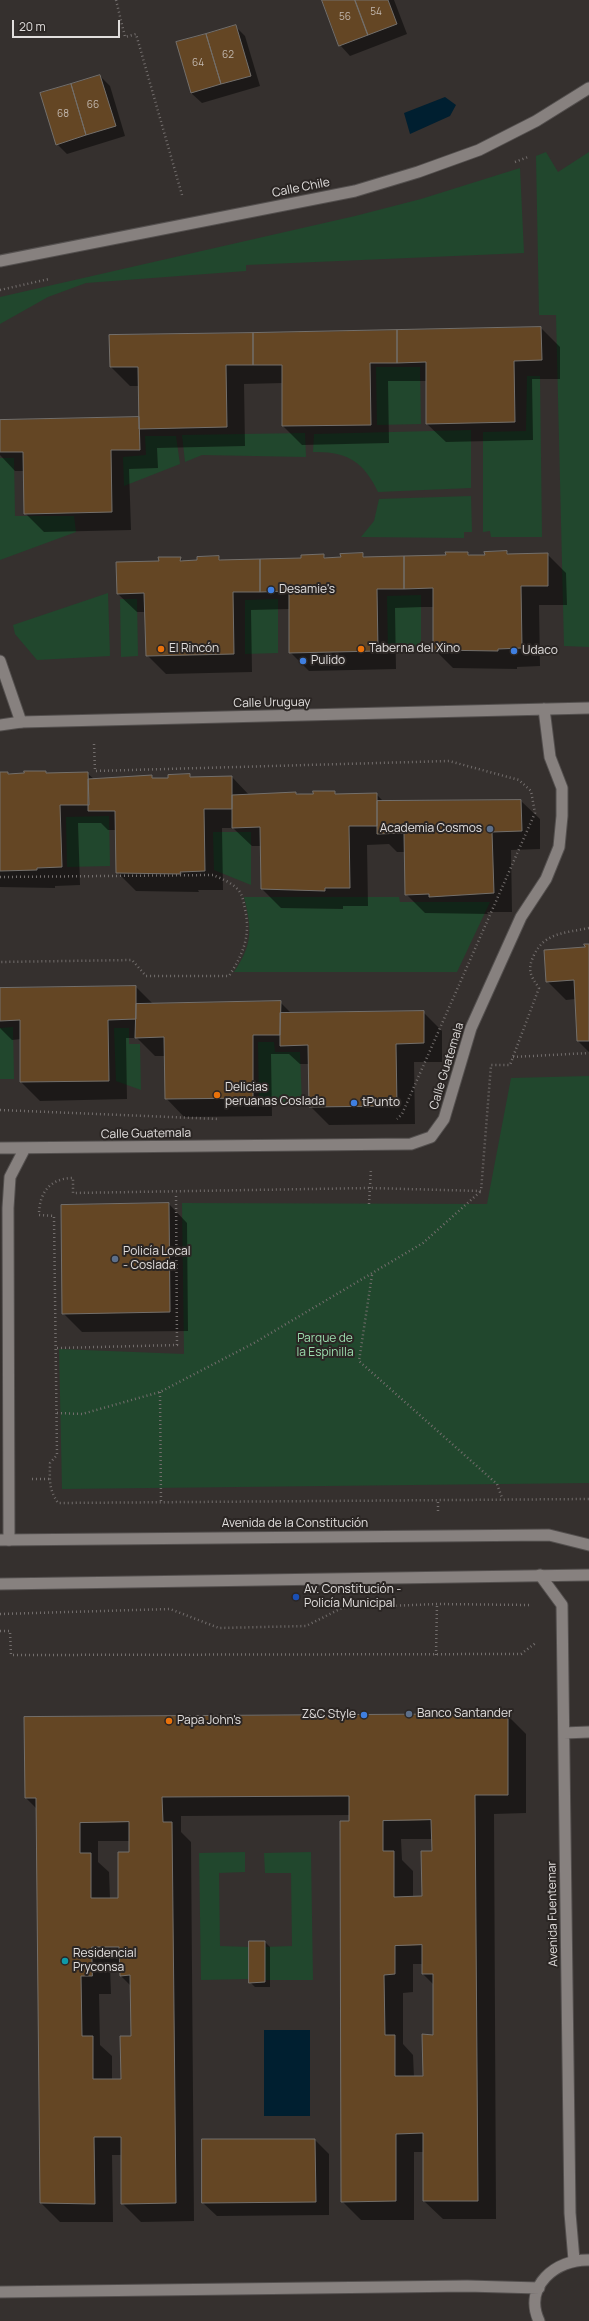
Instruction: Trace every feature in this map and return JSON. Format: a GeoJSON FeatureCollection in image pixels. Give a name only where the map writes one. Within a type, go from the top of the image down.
{"type":"FeatureCollection","features":[{"type":"Feature","properties":{"kind":"street","name":"Calle Chile"},"geometry":{"type":"LineString","coordinates":[[0,261],[355,191],[418,172],[479,150],[536,121],[589,88]]}},
{"type":"Feature","properties":{"kind":"street"},"geometry":{"type":"LineString","coordinates":[[0,662],[21,722]]}},
{"type":"Feature","properties":{"kind":"street","name":"Calle Uruguay"},"geometry":{"type":"LineString","coordinates":[[0,724],[21,722],[589,708]]}},
{"type":"Feature","properties":{"kind":"street","name":"Calle Guatemala"},"geometry":{"type":"LineString","coordinates":[[0,1148],[411,1144],[431,1137],[444,1119],[471,1028],[521,917],[546,879],[559,847],[562,816],[562,788],[550,757],[544,709]]}},
{"type":"Feature","properties":{"kind":"street"},"geometry":{"type":"LineString","coordinates":[[5,1540],[8,1208],[10,1176],[25,1148]]}},
{"type":"Feature","properties":{"kind":"street","name":"Avenida de la Constitución"},"geometry":{"type":"LineString","coordinates":[[5,1540],[549,1535],[589,1545]]}},
{"type":"Feature","properties":{"kind":"street"},"geometry":{"type":"LineString","coordinates":[[540,1575],[562,1605]]}},
{"type":"Feature","properties":{"kind":"street"},"geometry":{"type":"LineString","coordinates":[[0,1584],[589,1575]]}},
{"type":"Feature","properties":{"kind":"street","name":"Avenida Fuentemar"},"geometry":{"type":"LineString","coordinates":[[562,1605],[570,2213],[574,2260]]}},
{"type":"Feature","properties":{"kind":"street"},"geometry":{"type":"LineString","coordinates":[[564,1733],[589,1732]]}},
{"type":"Feature","properties":{"kind":"street"},"geometry":{"type":"LineString","coordinates":[[539,2321],[536,2302],[539,2288],[545,2277],[554,2268],[574,2260],[589,2260]]}},
{"type":"Feature","properties":{"kind":"street"},"geometry":{"type":"LineString","coordinates":[[0,2292],[466,2286],[539,2288]]}},
{"type":"Feature","properties":{"kind":"path"},"geometry":{"type":"LineString","coordinates":[[116,0],[125,37],[136,34],[182,195]]}},
{"type":"Feature","properties":{"kind":"path"},"geometry":{"type":"LineString","coordinates":[[86,744],[94,744],[95,771],[449,761],[519,780],[531,791],[535,812],[402,1114],[390,1123]]}},
{"type":"Feature","properties":{"kind":"path"},"geometry":{"type":"LineString","coordinates":[[0,877],[213,875],[229,882],[241,893],[247,917],[248,938],[242,956],[229,976],[146,976],[132,960],[0,962]]}},
{"type":"Feature","properties":{"kind":"path"},"geometry":{"type":"LineString","coordinates":[[57,1413],[82,1414],[160,1392],[254,1343],[423,1243],[481,1191],[491,1065],[510,1065],[539,988],[529,974],[530,964],[539,944],[554,935],[589,928]]}},
{"type":"Feature","properties":{"kind":"path"},"geometry":{"type":"LineString","coordinates":[[513,1057],[589,1053]]}},
{"type":"Feature","properties":{"kind":"path"},"geometry":{"type":"LineString","coordinates":[[0,1110],[222,1119]]}},
{"type":"Feature","properties":{"kind":"path"},"geometry":{"type":"LineString","coordinates":[[481,1191],[370,1188],[176,1193],[73,1193],[72,1178],[55,1181],[43,1193],[40,1200],[39,1216],[54,1216],[57,1348],[57,1455],[50,1462],[50,1492],[58,1503],[589,1499]]}},
{"type":"Feature","properties":{"kind":"path"},"geometry":{"type":"LineString","coordinates":[[57,1348],[177,1345],[176,1193]]}},
{"type":"Feature","properties":{"kind":"path"},"geometry":{"type":"LineString","coordinates":[[372,1274],[359,1361],[497,1484],[502,1499]]}},
{"type":"Feature","properties":{"kind":"path"},"geometry":{"type":"LineString","coordinates":[[160,1392],[162,1502]]}},
{"type":"Feature","properties":{"kind":"path"},"geometry":{"type":"LineString","coordinates":[[0,1614],[170,1609],[219,1628],[306,1626],[342,1608],[437,1604],[562,1605]]}},
{"type":"Feature","properties":{"kind":"path"},"geometry":{"type":"LineString","coordinates":[[0,1631],[10,1631],[11,1655],[521,1654],[541,1639],[563,1638]]}},
{"type":"Feature","properties":{"kind":"green space"},"geometry":{"type":"Polygon","coordinates":[[[546,152],[558,172],[589,152],[589,647],[564,646],[556,315],[539,315],[536,156],[546,152]]]}},
{"type":"Feature","properties":{"kind":"green space"},"geometry":{"type":"Polygon","coordinates":[[[520,168],[524,253],[246,265],[246,271],[86,283],[48,297],[0,324],[0,297],[355,216],[421,199],[520,168]]]}},
{"type":"Feature","properties":{"kind":"green space"},"geometry":{"type":"Polygon","coordinates":[[[376,367],[420,367],[421,424],[377,425],[376,367]]]}},
{"type":"Feature","properties":{"kind":"green space"},"geometry":{"type":"Polygon","coordinates":[[[527,376],[540,376],[542,537],[491,537],[490,531],[483,532],[483,432],[526,431],[527,376]]]}},
{"type":"Feature","properties":{"kind":"green space"},"geometry":{"type":"Polygon","coordinates":[[[471,430],[471,488],[378,492],[367,473],[353,460],[336,454],[313,452],[314,434],[471,430]]]}},
{"type":"Feature","properties":{"kind":"green space"},"geometry":{"type":"Polygon","coordinates":[[[305,433],[306,457],[202,455],[185,462],[182,435],[305,433]]]}},
{"type":"Feature","properties":{"kind":"green space"},"geometry":{"type":"Polygon","coordinates":[[[145,436],[176,436],[180,464],[124,486],[123,457],[146,455],[145,436]]]}},
{"type":"Feature","properties":{"kind":"green space"},"geometry":{"type":"Polygon","coordinates":[[[0,458],[14,458],[15,516],[74,516],[76,532],[0,560],[0,458]]]}},
{"type":"Feature","properties":{"kind":"green space"},"geometry":{"type":"Polygon","coordinates":[[[471,496],[472,532],[464,532],[464,538],[361,537],[374,521],[379,499],[471,496]]]}},
{"type":"Feature","properties":{"kind":"green space"},"geometry":{"type":"Polygon","coordinates":[[[108,593],[110,656],[37,660],[15,634],[13,625],[108,593]]]}},
{"type":"Feature","properties":{"kind":"green space"},"geometry":{"type":"Polygon","coordinates":[[[421,595],[421,650],[388,651],[387,596],[421,595]]]}},
{"type":"Feature","properties":{"kind":"green space"},"geometry":{"type":"Polygon","coordinates":[[[120,599],[137,599],[138,656],[121,657],[120,599]]]}},
{"type":"Feature","properties":{"kind":"green space"},"geometry":{"type":"Polygon","coordinates":[[[278,599],[278,653],[245,654],[245,600],[278,599]]]}},
{"type":"Feature","properties":{"kind":"green space"},"geometry":{"type":"Polygon","coordinates":[[[109,816],[110,866],[67,867],[66,817],[109,816]]]}},
{"type":"Feature","properties":{"kind":"green space"},"geometry":{"type":"Polygon","coordinates":[[[213,832],[251,832],[251,885],[214,870],[213,832]]]}},
{"type":"Feature","properties":{"kind":"green space"},"geometry":{"type":"Polygon","coordinates":[[[244,897],[399,897],[400,902],[490,902],[457,972],[234,972],[245,953],[248,944],[249,927],[244,897]]]}},
{"type":"Feature","properties":{"kind":"green space"},"geometry":{"type":"Polygon","coordinates":[[[13,1027],[14,1079],[0,1079],[0,1028],[13,1027]]]}},
{"type":"Feature","properties":{"kind":"green space"},"geometry":{"type":"Polygon","coordinates":[[[114,1028],[129,1028],[129,1044],[140,1044],[141,1090],[116,1081],[114,1028]]]}},
{"type":"Feature","properties":{"kind":"green space"},"geometry":{"type":"Polygon","coordinates":[[[258,1042],[274,1042],[275,1052],[300,1052],[302,1104],[259,1104],[258,1042]]]}},
{"type":"Feature","properties":{"kind":"green space","name":"Parque de la Espinilla"},"geometry":{"type":"Polygon","coordinates":[[[589,1076],[589,1483],[62,1489],[59,1349],[184,1354],[182,1203],[487,1204],[511,1078],[589,1076]]]}},
{"type":"Feature","properties":{"kind":"green space"},"geometry":{"type":"Polygon","coordinates":[[[245,1852],[245,1872],[219,1873],[220,1946],[249,1947],[249,1979],[201,1980],[199,1853],[245,1852]]]}},
{"type":"Feature","properties":{"kind":"green space"},"geometry":{"type":"Polygon","coordinates":[[[311,1852],[313,1980],[265,1980],[265,1947],[292,1946],[291,1873],[265,1873],[264,1853],[311,1852]]]}},
{"type":"Feature","properties":{"kind":"water"},"geometry":{"type":"Polygon","coordinates":[[[445,97],[456,105],[450,116],[410,134],[404,113],[445,97]]]}},
{"type":"Feature","properties":{"kind":"water"},"geometry":{"type":"Polygon","coordinates":[[[264,2030],[310,2030],[310,2116],[264,2116],[264,2030]]]}},
{"type":"Feature","properties":{"kind":"building"},"geometry":{"type":"Polygon","coordinates":[[[322,0],[355,0],[368,35],[339,46],[322,0]]]}},
{"type":"Feature","properties":{"kind":"building"},"geometry":{"type":"Polygon","coordinates":[[[355,0],[388,0],[397,24],[368,35],[355,0]]]}},
{"type":"Feature","properties":{"kind":"building"},"geometry":{"type":"Polygon","coordinates":[[[236,25],[251,76],[221,84],[206,34],[236,25]]]}},
{"type":"Feature","properties":{"kind":"building"},"geometry":{"type":"Polygon","coordinates":[[[206,34],[221,84],[191,93],[176,42],[206,34]]]}},
{"type":"Feature","properties":{"kind":"building"},"geometry":{"type":"Polygon","coordinates":[[[100,75],[116,126],[86,135],[71,84],[100,75]]]}},
{"type":"Feature","properties":{"kind":"building"},"geometry":{"type":"Polygon","coordinates":[[[71,84],[86,135],[56,145],[40,93],[71,84]]]}},
{"type":"Feature","properties":{"kind":"building"},"geometry":{"type":"Polygon","coordinates":[[[541,327],[542,360],[514,361],[515,422],[426,424],[426,362],[397,363],[397,330],[541,327]]]}},
{"type":"Feature","properties":{"kind":"building"},"geometry":{"type":"Polygon","coordinates":[[[397,330],[397,363],[370,363],[371,425],[282,426],[282,365],[253,365],[253,333],[397,330]]]}},
{"type":"Feature","properties":{"kind":"building"},"geometry":{"type":"Polygon","coordinates":[[[253,333],[253,365],[226,365],[227,427],[139,429],[138,367],[110,367],[109,335],[253,333]]]}},
{"type":"Feature","properties":{"kind":"building"},"geometry":{"type":"Polygon","coordinates":[[[139,417],[140,450],[111,450],[112,512],[24,514],[23,452],[0,452],[0,420],[139,417]]]}},
{"type":"Feature","properties":{"kind":"building"},"geometry":{"type":"Polygon","coordinates":[[[507,551],[507,554],[548,553],[548,586],[521,586],[522,648],[498,649],[498,651],[433,650],[433,588],[404,589],[404,556],[446,555],[445,552],[468,552],[468,555],[485,555],[484,552],[507,551]]]}},
{"type":"Feature","properties":{"kind":"building"},"geometry":{"type":"Polygon","coordinates":[[[363,553],[363,557],[404,556],[404,589],[377,589],[378,651],[289,653],[289,591],[260,592],[260,559],[301,558],[301,555],[324,554],[324,558],[341,557],[340,554],[363,553]]]}},
{"type":"Feature","properties":{"kind":"building"},"geometry":{"type":"Polygon","coordinates":[[[219,556],[219,560],[260,559],[260,592],[233,592],[234,654],[146,656],[144,593],[117,594],[116,562],[159,561],[158,557],[181,557],[180,561],[197,560],[197,557],[219,556]]]}},
{"type":"Feature","properties":{"kind":"building"},"geometry":{"type":"Polygon","coordinates":[[[24,771],[46,771],[46,773],[88,772],[89,805],[60,805],[62,867],[37,868],[37,870],[0,871],[0,772],[8,772],[8,774],[24,773],[24,771]]]}},
{"type":"Feature","properties":{"kind":"building"},"geometry":{"type":"Polygon","coordinates":[[[190,774],[190,777],[232,776],[232,809],[204,809],[205,871],[180,872],[181,874],[116,873],[115,811],[88,811],[88,779],[152,775],[152,778],[168,778],[168,775],[190,774]]]}},
{"type":"Feature","properties":{"kind":"building"},"geometry":{"type":"Polygon","coordinates":[[[313,791],[335,791],[335,794],[377,793],[377,826],[349,826],[350,888],[325,888],[325,891],[261,889],[260,827],[232,828],[232,795],[296,792],[296,794],[313,794],[313,791]]]}},
{"type":"Feature","properties":{"kind":"building"},"geometry":{"type":"Polygon","coordinates":[[[521,800],[522,831],[492,832],[494,893],[429,897],[429,894],[405,895],[404,833],[377,834],[377,801],[521,800]]]}},
{"type":"Feature","properties":{"kind":"building"},"geometry":{"type":"Polygon","coordinates":[[[584,944],[589,944],[589,1041],[577,1041],[574,980],[546,982],[544,950],[585,947],[584,944]]]}},
{"type":"Feature","properties":{"kind":"building"},"geometry":{"type":"Polygon","coordinates":[[[136,986],[136,1019],[108,1020],[109,1081],[20,1082],[20,1020],[0,1021],[0,988],[136,986]]]}},
{"type":"Feature","properties":{"kind":"building"},"geometry":{"type":"Polygon","coordinates":[[[281,1001],[280,1035],[253,1035],[253,1098],[165,1099],[164,1037],[135,1038],[136,1004],[281,1001]]]}},
{"type":"Feature","properties":{"kind":"building"},"geometry":{"type":"Polygon","coordinates":[[[424,1011],[424,1043],[396,1044],[397,1106],[309,1107],[308,1045],[280,1046],[280,1013],[424,1011]]]}},
{"type":"Feature","properties":{"kind":"building","name":"Policía Local - Coslada"},"geometry":{"type":"Polygon","coordinates":[[[169,1203],[170,1312],[62,1314],[61,1205],[169,1203]]]}},
{"type":"Feature","properties":{"kind":"building","name":"Residencial Pryconsa"},"geometry":{"type":"Polygon","coordinates":[[[508,1714],[508,1795],[475,1795],[478,2201],[423,2201],[423,2133],[396,2134],[396,2201],[341,2202],[340,1821],[349,1821],[349,1796],[162,1797],[163,1822],[172,1822],[176,2203],[121,2204],[121,2137],[94,2137],[95,2204],[40,2203],[36,1798],[25,1798],[24,1717],[508,1714]],[[431,1820],[383,1821],[383,1851],[394,1851],[394,1897],[422,1896],[421,1851],[432,1851],[431,1820]],[[129,1822],[80,1823],[80,1853],[91,1853],[91,1898],[118,1898],[118,1852],[129,1852],[129,1822]],[[422,1945],[395,1946],[395,1974],[384,1975],[385,2035],[395,2035],[395,2076],[423,2076],[422,2034],[433,2035],[433,1974],[422,1974],[422,1945]],[[92,1947],[92,1976],[81,1976],[82,2036],[93,2036],[93,2079],[121,2079],[120,2036],[131,2036],[130,1975],[120,1976],[119,1947],[92,1947]]]}},
{"type":"Feature","properties":{"kind":"building"},"geometry":{"type":"Polygon","coordinates":[[[249,1941],[265,1941],[265,1982],[249,1983],[249,1941]]]}},
{"type":"Feature","properties":{"kind":"building"},"geometry":{"type":"Polygon","coordinates":[[[202,2139],[315,2139],[316,2202],[202,2203],[202,2139]]]}},
{"type":"Feature","properties":{"kind":"place","name":"Desamie's"},"geometry":{"type":"Point","coordinates":[271,590]}},
{"type":"Feature","properties":{"kind":"place","name":"El Rincón"},"geometry":{"type":"Point","coordinates":[161,649]}},
{"type":"Feature","properties":{"kind":"place","name":"Taberna del Xino"},"geometry":{"type":"Point","coordinates":[361,649]}},
{"type":"Feature","properties":{"kind":"place","name":"Udaco"},"geometry":{"type":"Point","coordinates":[514,651]}},
{"type":"Feature","properties":{"kind":"place","name":"Pulido"},"geometry":{"type":"Point","coordinates":[303,661]}},
{"type":"Feature","properties":{"kind":"place","name":"Academia Cosmos"},"geometry":{"type":"Point","coordinates":[490,829]}},
{"type":"Feature","properties":{"kind":"place","name":"Delicias peruanas Coslada"},"geometry":{"type":"Point","coordinates":[217,1095]}},
{"type":"Feature","properties":{"kind":"place","name":"tPunto"},"geometry":{"type":"Point","coordinates":[354,1103]}},
{"type":"Feature","properties":{"kind":"place","name":"Policía Local - Coslada"},"geometry":{"type":"Point","coordinates":[115,1259]}},
{"type":"Feature","properties":{"kind":"place","name":"Av. Constitución - Policía Municipal"},"geometry":{"type":"Point","coordinates":[296,1597]}},
{"type":"Feature","properties":{"kind":"place","name":"Banco Santander"},"geometry":{"type":"Point","coordinates":[409,1714]}},
{"type":"Feature","properties":{"kind":"place","name":"Z&C Style"},"geometry":{"type":"Point","coordinates":[364,1715]}},
{"type":"Feature","properties":{"kind":"place","name":"Papa John's"},"geometry":{"type":"Point","coordinates":[169,1721]}},
{"type":"Feature","properties":{"kind":"place","name":"Residencial Pryconsa"},"geometry":{"type":"Point","coordinates":[65,1961]}}]}
